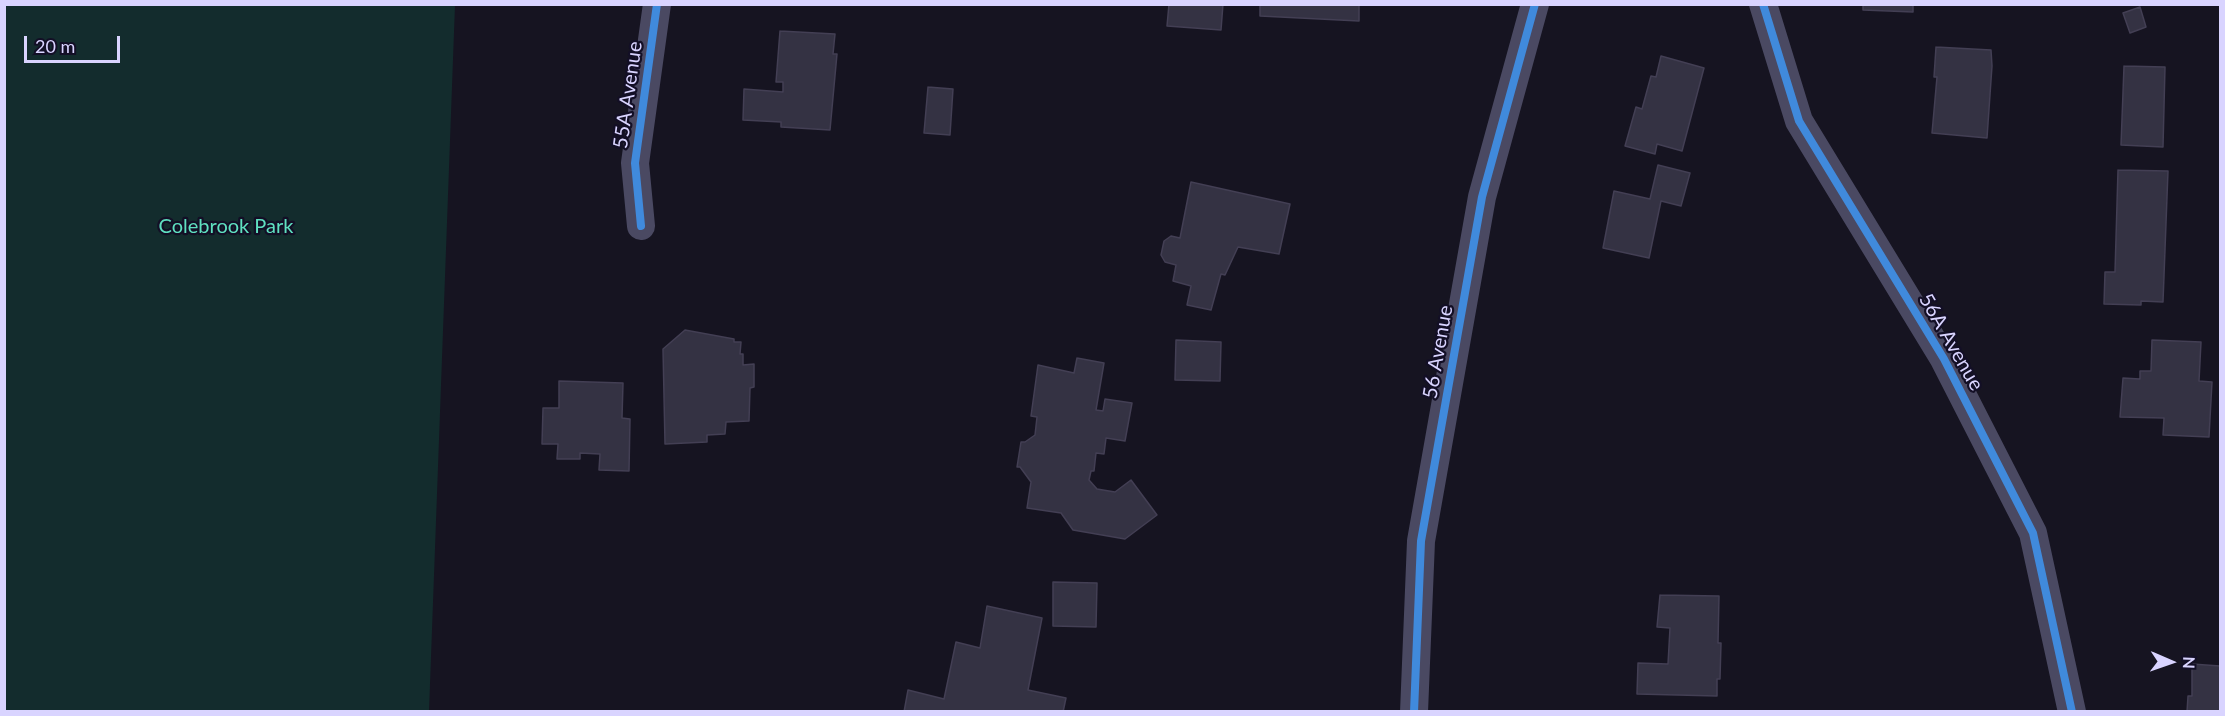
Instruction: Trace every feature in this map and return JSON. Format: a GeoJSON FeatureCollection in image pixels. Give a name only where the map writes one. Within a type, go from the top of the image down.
{"type":"FeatureCollection","features":[{"type":"Feature","properties":{"kind":"street","name":"55A Avenue"},"geometry":{"type":"LineString","coordinates":[[641,226],[635,163],[657,4]]}},
{"type":"Feature","properties":{"kind":"street","name":"56 Avenue"},"geometry":{"type":"LineString","coordinates":[[1414,711],[1421,541],[1482,197],[1535,4]]}},
{"type":"Feature","properties":{"kind":"street","name":"56A Avenue"},"geometry":{"type":"LineString","coordinates":[[1763,4],[1799,121],[1944,358],[2033,533],[2072,711]]}},
{"type":"Feature","properties":{"kind":"green space","name":"Colebrook Park"},"geometry":{"type":"Polygon","coordinates":[[[4,5],[455,5],[429,711],[5,711],[4,5]]]}},
{"type":"Feature","properties":{"kind":"building"},"geometry":{"type":"Polygon","coordinates":[[[1169,4],[1223,4],[1221,30],[1167,26],[1169,4]]]}},
{"type":"Feature","properties":{"kind":"building"},"geometry":{"type":"Polygon","coordinates":[[[1260,4],[1359,4],[1359,21],[1260,16],[1260,4]]]}},
{"type":"Feature","properties":{"kind":"building"},"geometry":{"type":"Polygon","coordinates":[[[1863,4],[1913,4],[1913,12],[1863,10],[1863,4]]]}},
{"type":"Feature","properties":{"kind":"building"},"geometry":{"type":"Polygon","coordinates":[[[2140,7],[2146,27],[2130,33],[2123,13],[2140,7]]]}},
{"type":"Feature","properties":{"kind":"building"},"geometry":{"type":"Polygon","coordinates":[[[780,31],[835,34],[833,54],[837,54],[830,130],[781,127],[781,122],[743,120],[744,89],[783,92],[783,82],[776,82],[780,31]]]}},
{"type":"Feature","properties":{"kind":"building"},"geometry":{"type":"Polygon","coordinates":[[[1936,47],[1991,50],[1987,138],[1932,133],[1937,77],[1934,77],[1936,47]]]}},
{"type":"Feature","properties":{"kind":"building"},"geometry":{"type":"Polygon","coordinates":[[[1661,56],[1704,68],[1682,151],[1657,144],[1655,154],[1625,146],[1636,107],[1642,109],[1651,76],[1656,77],[1661,56]]]}},
{"type":"Feature","properties":{"kind":"building"},"geometry":{"type":"Polygon","coordinates":[[[2124,66],[2165,67],[2163,147],[2121,145],[2124,66]]]}},
{"type":"Feature","properties":{"kind":"building"},"geometry":{"type":"Polygon","coordinates":[[[928,87],[953,89],[950,135],[924,133],[928,87]]]}},
{"type":"Feature","properties":{"kind":"building"},"geometry":{"type":"Polygon","coordinates":[[[1658,165],[1690,173],[1681,206],[1661,201],[1649,258],[1603,248],[1614,191],[1650,199],[1658,165]]]}},
{"type":"Feature","properties":{"kind":"building"},"geometry":{"type":"Polygon","coordinates":[[[2118,170],[2168,171],[2163,302],[2141,301],[2141,305],[2104,304],[2105,272],[2115,272],[2118,170]]]}},
{"type":"Feature","properties":{"kind":"building"},"geometry":{"type":"Polygon","coordinates":[[[1191,182],[1290,204],[1279,254],[1238,247],[1225,275],[1221,274],[1211,310],[1187,305],[1191,286],[1173,281],[1176,265],[1165,262],[1161,255],[1164,241],[1171,236],[1180,238],[1191,182]]]}},
{"type":"Feature","properties":{"kind":"building"},"geometry":{"type":"Polygon","coordinates":[[[685,330],[741,342],[740,354],[743,354],[743,365],[754,364],[754,387],[750,388],[749,421],[726,422],[725,434],[707,435],[707,442],[665,444],[663,349],[685,330]]]}},
{"type":"Feature","properties":{"kind":"building"},"geometry":{"type":"Polygon","coordinates":[[[1176,340],[1221,342],[1220,381],[1175,380],[1176,340]]]}},
{"type":"Feature","properties":{"kind":"building"},"geometry":{"type":"Polygon","coordinates":[[[2152,340],[2201,342],[2199,381],[2212,382],[2209,437],[2163,435],[2164,418],[2120,417],[2123,378],[2140,379],[2140,371],[2151,371],[2152,340]]]}},
{"type":"Feature","properties":{"kind":"building"},"geometry":{"type":"Polygon","coordinates":[[[1077,358],[1104,363],[1096,410],[1103,411],[1105,399],[1132,403],[1125,441],[1106,438],[1104,454],[1096,453],[1094,471],[1091,471],[1089,480],[1097,489],[1115,492],[1131,480],[1157,515],[1125,539],[1073,530],[1061,513],[1027,508],[1031,482],[1020,467],[1017,467],[1021,442],[1035,435],[1037,417],[1031,416],[1038,365],[1074,373],[1077,358]]]}},
{"type":"Feature","properties":{"kind":"building"},"geometry":{"type":"Polygon","coordinates":[[[559,381],[623,383],[622,418],[630,419],[629,471],[599,470],[600,454],[580,453],[580,459],[557,459],[558,444],[542,444],[543,408],[559,408],[559,381]]]}},
{"type":"Feature","properties":{"kind":"building"},"geometry":{"type":"Polygon","coordinates":[[[1053,582],[1097,583],[1096,627],[1053,626],[1053,582]]]}},
{"type":"Feature","properties":{"kind":"building"},"geometry":{"type":"Polygon","coordinates":[[[1660,595],[1719,596],[1718,643],[1721,643],[1717,696],[1637,694],[1638,663],[1668,664],[1670,628],[1657,627],[1660,595]]]}},
{"type":"Feature","properties":{"kind":"building"},"geometry":{"type":"Polygon","coordinates":[[[987,606],[1042,618],[1028,690],[1066,698],[1063,712],[904,712],[908,690],[944,699],[956,642],[980,648],[987,606]]]}},
{"type":"Feature","properties":{"kind":"building"},"geometry":{"type":"Polygon","coordinates":[[[2192,664],[2220,666],[2220,712],[2187,712],[2188,696],[2192,696],[2192,664]]]}},
{"type":"Feature","properties":{"kind":"cycle path"},"geometry":{"type":"LineString","coordinates":[[641,226],[635,163],[657,4]]}},
{"type":"Feature","properties":{"kind":"cycle path"},"geometry":{"type":"LineString","coordinates":[[1414,712],[1421,541],[1482,197],[1535,4]]}},
{"type":"Feature","properties":{"kind":"cycle path"},"geometry":{"type":"LineString","coordinates":[[1763,4],[1799,121],[1944,359],[2033,533],[2072,712]]}}]}
